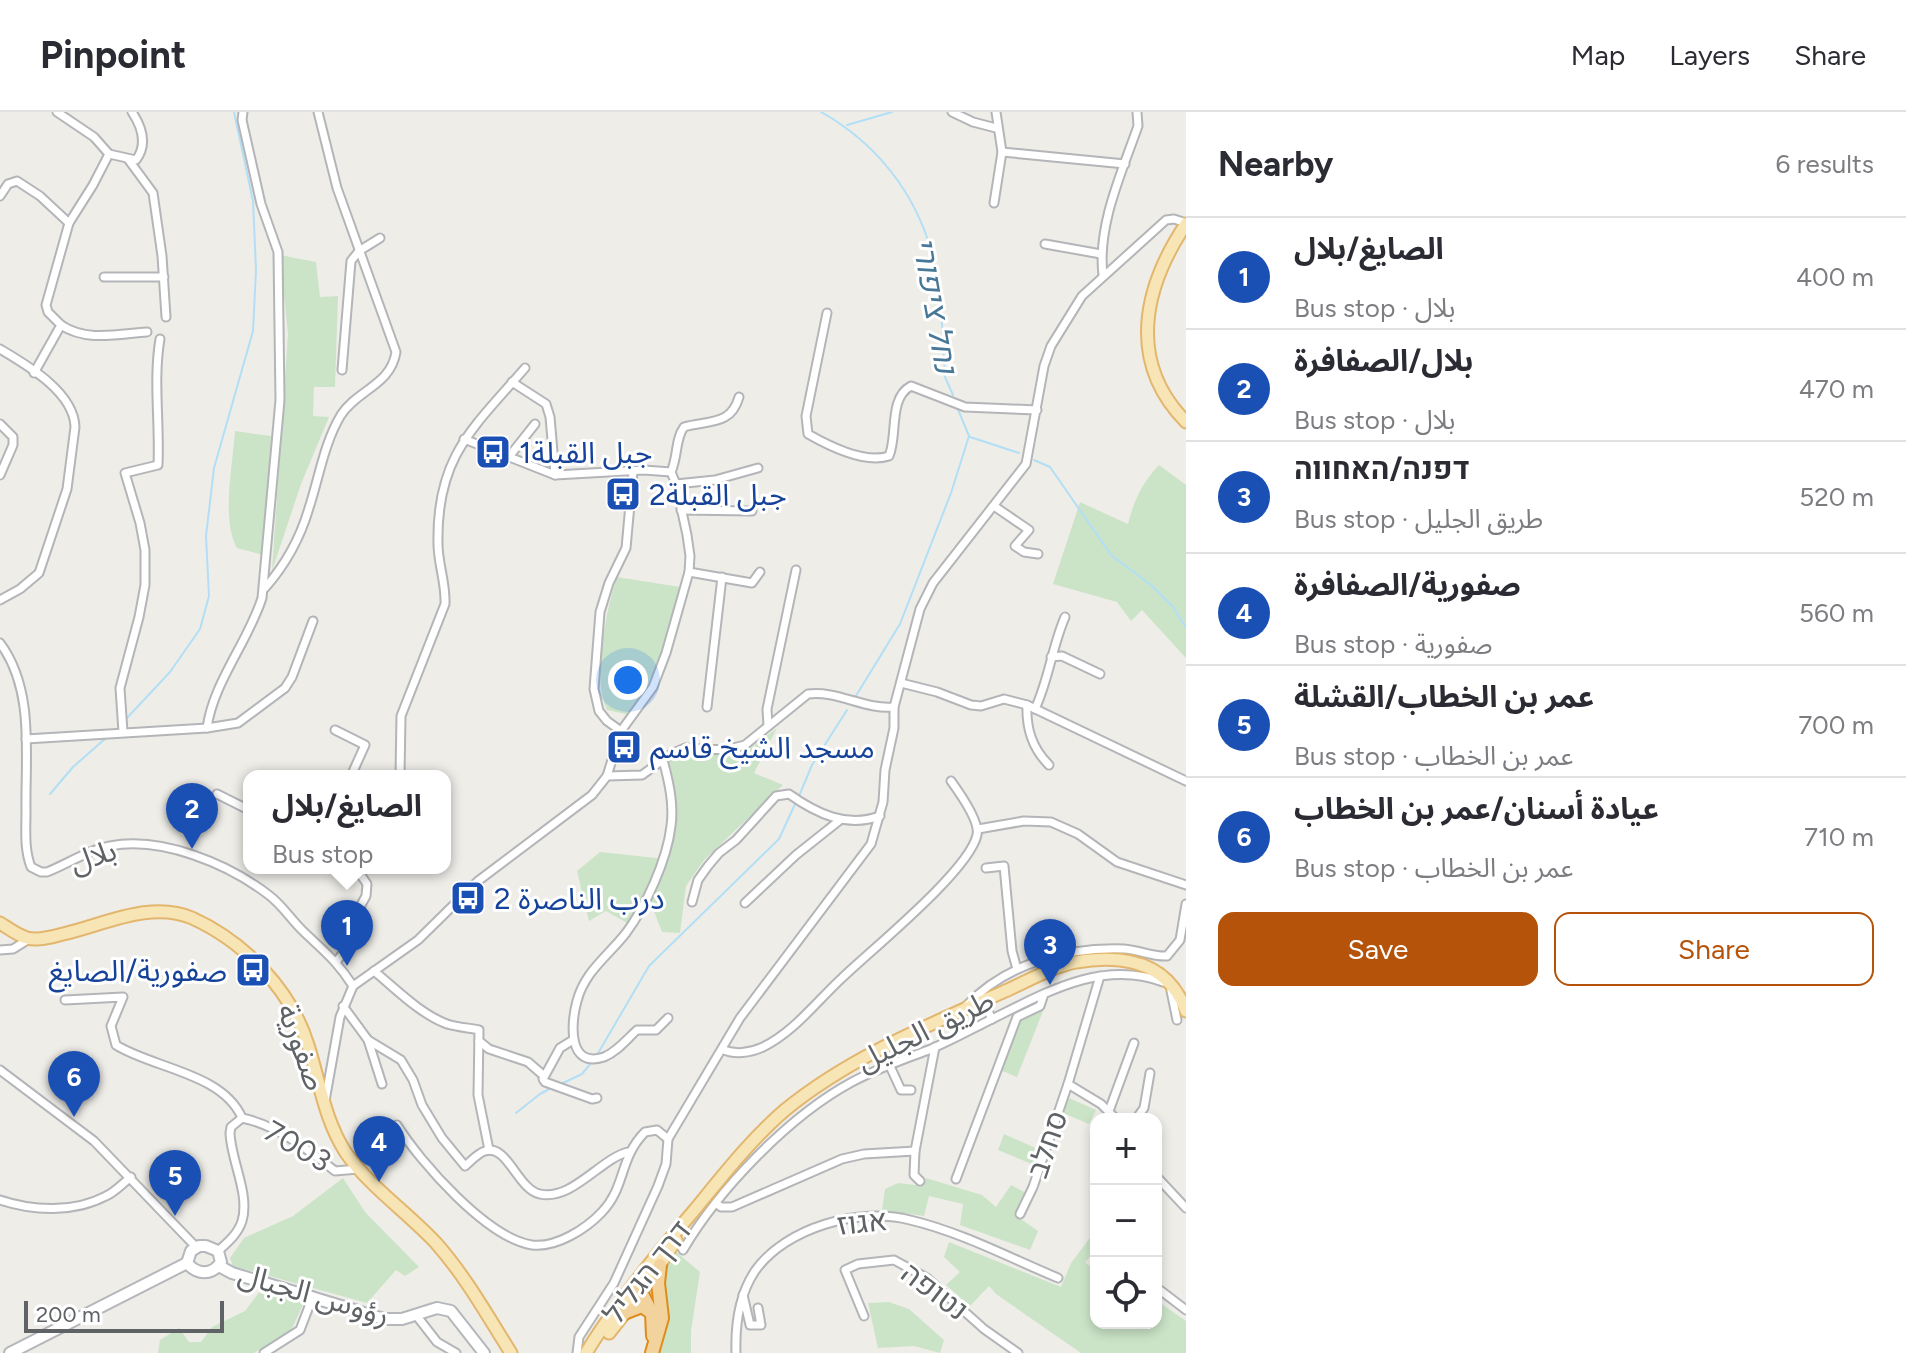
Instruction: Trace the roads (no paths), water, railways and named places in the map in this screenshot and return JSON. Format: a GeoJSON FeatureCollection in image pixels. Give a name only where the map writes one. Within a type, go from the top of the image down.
{"type":"FeatureCollection","features":[{"type":"Feature","properties":{"kind":"highway"},"geometry":{"type":"LineString","coordinates":[[651,1353],[660,1265]]}},
{"type":"Feature","properties":{"kind":"highway"},"geometry":{"type":"LineString","coordinates":[[641,1287],[657,1315]]}},
{"type":"Feature","properties":{"kind":"highway"},"geometry":{"type":"LineString","coordinates":[[624,1313],[642,1306],[657,1315]]}},
{"type":"Feature","properties":{"kind":"main road"},"geometry":{"type":"LineString","coordinates":[[1186,223],[1171,247],[1156,282],[1148,316],[1151,366],[1156,381],[1186,422]]}},
{"type":"Feature","properties":{"kind":"main road","name":"صفورية"},"geometry":{"type":"LineString","coordinates":[[29,939],[49,937],[135,914],[157,912],[182,914],[211,928],[232,943],[261,968],[287,997],[309,1046],[324,1108],[333,1130],[358,1169],[437,1245],[473,1290],[511,1353]]}},
{"type":"Feature","properties":{"kind":"main road"},"geometry":{"type":"LineString","coordinates":[[0,923],[29,939]]}},
{"type":"Feature","properties":{"kind":"main road","name":"طريق الجليل"},"geometry":{"type":"LineString","coordinates":[[693,1212],[716,1181],[758,1136],[809,1092],[846,1069],[958,1013],[1075,962],[1120,961],[1162,973],[1175,986],[1182,1015]]}},
{"type":"Feature","properties":{"kind":"main road","name":"דרך הגליל"},"geometry":{"type":"LineString","coordinates":[[586,1353],[660,1265],[693,1212]]}},
{"type":"Feature","properties":{"kind":"main road","name":"דרך הגליל"},"geometry":{"type":"LineString","coordinates":[[594,1353],[693,1212]]}},
{"type":"Feature","properties":{"kind":"street"},"geometry":{"type":"LineString","coordinates":[[57,112],[94,137],[109,154],[136,160],[143,143],[142,131],[132,112]]}},
{"type":"Feature","properties":{"kind":"street"},"geometry":{"type":"LineString","coordinates":[[207,728],[214,700],[254,623],[263,590],[280,400],[278,252],[261,204],[242,120],[243,112]]}},
{"type":"Feature","properties":{"kind":"street"},"geometry":{"type":"LineString","coordinates":[[263,590],[292,552],[309,511],[321,462],[341,416],[378,383],[390,370],[394,360],[394,344],[337,188],[318,112]]}},
{"type":"Feature","properties":{"kind":"street"},"geometry":{"type":"LineString","coordinates":[[952,112],[996,128]]}},
{"type":"Feature","properties":{"kind":"street"},"geometry":{"type":"LineString","coordinates":[[994,203],[1002,152],[996,112]]}},
{"type":"Feature","properties":{"kind":"street"},"geometry":{"type":"LineString","coordinates":[[1103,275],[1101,254],[1108,217],[1138,126],[1137,112]]}},
{"type":"Feature","properties":{"kind":"street"},"geometry":{"type":"LineString","coordinates":[[1002,152],[1125,164]]}},
{"type":"Feature","properties":{"kind":"street"},"geometry":{"type":"LineString","coordinates":[[109,154],[69,223],[46,305],[48,312],[72,332],[87,336],[147,332]]}},
{"type":"Feature","properties":{"kind":"street"},"geometry":{"type":"LineString","coordinates":[[128,159],[153,193],[166,317]]}},
{"type":"Feature","properties":{"kind":"street"},"geometry":{"type":"LineString","coordinates":[[0,196],[8,184],[17,181],[40,196],[69,223]]}},
{"type":"Feature","properties":{"kind":"street"},"geometry":{"type":"LineString","coordinates":[[577,1353],[579,1337],[614,1283],[658,1186],[666,1164],[668,1139],[740,1018],[866,851],[880,816],[894,728],[894,707],[920,609],[933,583],[1029,458],[1044,366],[1051,346],[1075,305],[1103,275],[1166,220],[1186,223]]}},
{"type":"Feature","properties":{"kind":"street"},"geometry":{"type":"LineString","coordinates":[[342,370],[351,261],[359,251],[380,238]]}},
{"type":"Feature","properties":{"kind":"street"},"geometry":{"type":"LineString","coordinates":[[1045,244],[1101,254]]}},
{"type":"Feature","properties":{"kind":"street"},"geometry":{"type":"LineString","coordinates":[[104,277],[164,277]]}},
{"type":"Feature","properties":{"kind":"street"},"geometry":{"type":"LineString","coordinates":[[827,313],[806,416],[808,434],[815,438],[861,456],[884,459],[889,456],[898,403],[904,390],[911,386],[965,407],[1037,410]]}},
{"type":"Feature","properties":{"kind":"street"},"geometry":{"type":"LineString","coordinates":[[34,373],[61,325]]}},
{"type":"Feature","properties":{"kind":"street"},"geometry":{"type":"LineString","coordinates":[[123,732],[120,688],[145,585],[145,550],[125,473],[158,465],[160,425],[155,366],[160,339]]}},
{"type":"Feature","properties":{"kind":"street"},"geometry":{"type":"LineString","coordinates":[[0,349],[56,391],[75,416],[67,489],[39,573],[0,600]]}},
{"type":"Feature","properties":{"kind":"street"},"geometry":{"type":"LineString","coordinates":[[400,770],[401,716],[445,604],[446,592],[438,547],[444,482],[453,458],[478,419],[525,368]]}},
{"type":"Feature","properties":{"kind":"street"},"geometry":{"type":"LineString","coordinates":[[512,382],[546,404],[555,475]]}},
{"type":"Feature","properties":{"kind":"street"},"geometry":{"type":"LineString","coordinates":[[324,1108],[343,1006],[353,986],[418,940],[478,881],[592,795],[607,776],[621,731],[653,687],[689,572],[690,556],[671,472],[677,460],[682,429],[728,416],[736,410],[739,397]]}},
{"type":"Feature","properties":{"kind":"street"},"geometry":{"type":"LineString","coordinates":[[0,424],[13,437],[13,445],[0,475]]}},
{"type":"Feature","properties":{"kind":"street"},"geometry":{"type":"LineString","coordinates":[[508,458],[535,424]]}},
{"type":"Feature","properties":{"kind":"street"},"geometry":{"type":"LineString","coordinates":[[464,439],[555,475],[644,470],[671,472]]}},
{"type":"Feature","properties":{"kind":"street"},"geometry":{"type":"LineString","coordinates":[[676,484],[715,480],[758,468]]}},
{"type":"Feature","properties":{"kind":"street"},"geometry":{"type":"LineString","coordinates":[[621,731],[599,711],[594,689],[602,603],[626,548],[633,472]]}},
{"type":"Feature","properties":{"kind":"street"},"geometry":{"type":"LineString","coordinates":[[994,506],[1029,530],[1015,546],[1024,552],[1038,554]]}},
{"type":"Feature","properties":{"kind":"street"},"geometry":{"type":"LineString","coordinates":[[681,510],[752,511]]}},
{"type":"Feature","properties":{"kind":"street"},"geometry":{"type":"LineString","coordinates":[[768,726],[767,709],[796,570]]}},
{"type":"Feature","properties":{"kind":"street"},"geometry":{"type":"LineString","coordinates":[[689,572],[752,583],[760,572]]}},
{"type":"Feature","properties":{"kind":"street"},"geometry":{"type":"LineString","coordinates":[[707,707],[722,577]]}},
{"type":"Feature","properties":{"kind":"street"},"geometry":{"type":"LineString","coordinates":[[1049,765],[1032,742],[1027,721],[1031,707],[1047,679],[1065,617]]}},
{"type":"Feature","properties":{"kind":"street"},"geometry":{"type":"LineString","coordinates":[[26,739],[207,728],[238,723],[285,688],[313,621]]}},
{"type":"Feature","properties":{"kind":"street","name":"بلال"},"geometry":{"type":"LineString","coordinates":[[0,643],[14,667],[20,690],[26,739],[26,849],[31,867],[47,872],[110,845],[166,847],[188,852],[253,884],[273,898],[302,930],[337,961],[353,986]]}},
{"type":"Feature","properties":{"kind":"street"},"geometry":{"type":"LineString","coordinates":[[1051,657],[1062,656],[1100,674]]}},
{"type":"Feature","properties":{"kind":"street"},"geometry":{"type":"LineString","coordinates":[[901,683],[971,705],[981,706],[1004,699],[1031,707],[1186,781]]}},
{"type":"Feature","properties":{"kind":"street"},"geometry":{"type":"LineString","coordinates":[[607,776],[642,775],[677,750],[685,748],[735,749],[745,745],[799,700],[813,693],[877,707],[894,707]]}},
{"type":"Feature","properties":{"kind":"street"},"geometry":{"type":"LineString","coordinates":[[335,730],[365,745],[354,770]]}},
{"type":"Feature","properties":{"kind":"street"},"geometry":{"type":"LineString","coordinates":[[663,760],[669,782],[671,828],[656,879],[626,932],[585,979],[573,1018],[573,1040],[583,1055],[597,1058],[605,1056],[637,1030],[656,1030],[668,1018]]}},
{"type":"Feature","properties":{"kind":"street"},"geometry":{"type":"LineString","coordinates":[[722,1049],[736,1053],[762,1047],[796,1022],[937,889],[974,843],[978,829],[964,797],[951,781]]}},
{"type":"Feature","properties":{"kind":"street"},"geometry":{"type":"LineString","coordinates":[[217,794],[243,807]]}},
{"type":"Feature","properties":{"kind":"street"},"geometry":{"type":"LineString","coordinates":[[692,902],[698,880],[708,866],[776,796],[789,794],[811,809],[840,820],[858,822],[880,816]]}},
{"type":"Feature","properties":{"kind":"street"},"geometry":{"type":"LineString","coordinates":[[745,903],[796,855],[840,820]]}},
{"type":"Feature","properties":{"kind":"street"},"geometry":{"type":"LineString","coordinates":[[978,829],[1024,821],[1051,822],[1078,834],[1117,862],[1186,885]]}},
{"type":"Feature","properties":{"kind":"street"},"geometry":{"type":"LineString","coordinates":[[986,868],[1004,866],[1012,951],[1017,969]]}},
{"type":"Feature","properties":{"kind":"street"},"geometry":{"type":"LineString","coordinates":[[337,961],[350,943],[347,930],[366,896],[367,884],[360,874]]}},
{"type":"Feature","properties":{"kind":"street"},"geometry":{"type":"LineString","coordinates":[[958,1013],[977,992],[1017,969],[1080,949],[1128,949],[1167,956],[1180,940],[1186,904]]}},
{"type":"Feature","properties":{"kind":"street"},"geometry":{"type":"LineString","coordinates":[[0,950],[13,949],[29,939]]}},
{"type":"Feature","properties":{"kind":"street"},"geometry":{"type":"LineString","coordinates":[[374,971],[435,1017],[448,1024],[479,1030],[478,1095],[489,1150]]}},
{"type":"Feature","properties":{"kind":"street"},"geometry":{"type":"LineString","coordinates":[[683,1250],[755,1160],[798,1119],[849,1083],[889,1064],[935,1047],[1064,984],[1100,976],[1127,975],[1162,981],[1169,987],[1182,1015]]}},
{"type":"Feature","properties":{"kind":"street"},"geometry":{"type":"LineString","coordinates":[[1068,1084],[1100,976]]}},
{"type":"Feature","properties":{"kind":"street"},"geometry":{"type":"LineString","coordinates":[[956,1179],[1017,1017],[1040,1006],[1044,994]]}},
{"type":"Feature","properties":{"kind":"street"},"geometry":{"type":"LineString","coordinates":[[65,1000],[123,997],[111,1026],[116,1045],[203,1082],[230,1101],[242,1118]]}},
{"type":"Feature","properties":{"kind":"street"},"geometry":{"type":"LineString","coordinates":[[983,1001],[992,1019]]}},
{"type":"Feature","properties":{"kind":"street"},"geometry":{"type":"LineString","coordinates":[[343,1006],[368,1040],[382,1084]]}},
{"type":"Feature","properties":{"kind":"street"},"geometry":{"type":"LineString","coordinates":[[368,1040],[401,1060],[413,1080],[422,1105],[442,1138],[465,1166],[483,1151],[489,1150],[504,1157],[530,1190],[545,1195],[565,1190],[584,1180],[609,1159],[628,1152]]}},
{"type":"Feature","properties":{"kind":"street"},"geometry":{"type":"LineString","coordinates":[[543,1075],[560,1048],[573,1040]]}},
{"type":"Feature","properties":{"kind":"street"},"geometry":{"type":"LineString","coordinates":[[479,1041],[489,1049],[528,1062],[549,1084],[597,1098]]}},
{"type":"Feature","properties":{"kind":"street"},"geometry":{"type":"LineString","coordinates":[[1109,1111],[1134,1043]]}},
{"type":"Feature","properties":{"kind":"street"},"geometry":{"type":"LineString","coordinates":[[920,1181],[914,1175],[915,1151],[935,1047]]}},
{"type":"Feature","properties":{"kind":"street"},"geometry":{"type":"LineString","coordinates":[[889,1064],[901,1090],[911,1090]]}},
{"type":"Feature","properties":{"kind":"street"},"geometry":{"type":"LineString","coordinates":[[0,1070],[70,1121],[131,1177],[196,1247]]}},
{"type":"Feature","properties":{"kind":"street"},"geometry":{"type":"LineString","coordinates":[[1140,1113],[1150,1073]]}},
{"type":"Feature","properties":{"kind":"street","name":"סחלב"},"geometry":{"type":"LineString","coordinates":[[1020,1214],[1033,1187],[1068,1084],[1109,1111]]}},
{"type":"Feature","properties":{"kind":"street","name":"7003"},"geometry":{"type":"LineString","coordinates":[[218,1251],[242,1221],[243,1198],[230,1133],[231,1127],[242,1118],[263,1124],[301,1145],[335,1171],[358,1169]]}},
{"type":"Feature","properties":{"kind":"street"},"geometry":{"type":"LineString","coordinates":[[397,1125],[461,1202],[509,1237],[532,1245],[563,1239],[602,1212],[614,1197],[628,1152],[645,1132],[651,1129],[668,1139]]}},
{"type":"Feature","properties":{"kind":"street"},"geometry":{"type":"LineString","coordinates":[[717,1204],[732,1207],[842,1159],[864,1154],[915,1151]]}},
{"type":"Feature","properties":{"kind":"street"},"geometry":{"type":"LineString","coordinates":[[0,1200],[46,1209],[67,1207],[108,1195],[131,1177]]}},
{"type":"Feature","properties":{"kind":"street"},"geometry":{"type":"LineString","coordinates":[[1162,1182],[1186,1208]]}},
{"type":"Feature","properties":{"kind":"street","name":"אגוז"},"geometry":{"type":"LineString","coordinates":[[736,1353],[737,1322],[743,1295],[756,1270],[771,1253],[792,1239],[829,1224],[888,1216],[923,1224],[961,1236],[1058,1278]]}},
{"type":"Feature","properties":{"kind":"street"},"geometry":{"type":"LineString","coordinates":[[206,1246],[218,1251],[222,1257],[219,1266],[204,1273],[187,1263],[188,1256],[196,1247],[206,1246]]}},
{"type":"Feature","properties":{"kind":"street","name":"נטופה"},"geometry":{"type":"LineString","coordinates":[[864,1316],[845,1270],[858,1264],[894,1260],[927,1278],[984,1329],[1018,1353]]}},
{"type":"Feature","properties":{"kind":"street"},"geometry":{"type":"LineString","coordinates":[[10,1353],[187,1263]]}},
{"type":"Feature","properties":{"kind":"street","name":"رؤوس الجبال"},"geometry":{"type":"LineString","coordinates":[[219,1266],[232,1273],[384,1319],[402,1319],[437,1308],[451,1311],[484,1353]]}},
{"type":"Feature","properties":{"kind":"street"},"geometry":{"type":"LineString","coordinates":[[1162,1292],[1186,1310]]}},
{"type":"Feature","properties":{"kind":"street"},"geometry":{"type":"LineString","coordinates":[[743,1295],[750,1325],[761,1325],[758,1308]]}},
{"type":"Feature","properties":{"kind":"street"},"geometry":{"type":"LineString","coordinates":[[264,1353],[300,1330],[313,1296]]}},
{"type":"Feature","properties":{"kind":"street"},"geometry":{"type":"LineString","coordinates":[[416,1315],[437,1342],[456,1353]]}},
{"type":"Feature","properties":{"kind":"waterway"},"geometry":{"type":"LineString","coordinates":[[126,719],[170,672],[200,629],[209,596],[206,536],[214,468],[253,331],[256,270],[253,201],[234,112]]}},
{"type":"Feature","properties":{"kind":"waterway","name":"נחל ציפורי"},"geometry":{"type":"LineString","coordinates":[[821,112],[841,124],[876,154],[916,210],[936,269],[945,377],[953,395]]}},
{"type":"Feature","properties":{"kind":"waterway"},"geometry":{"type":"LineString","coordinates":[[847,125],[892,112]]}},
{"type":"Feature","properties":{"kind":"waterway"},"geometry":{"type":"LineString","coordinates":[[854,699],[900,624],[951,493],[969,436],[957,407]]}},
{"type":"Feature","properties":{"kind":"waterway"},"geometry":{"type":"LineString","coordinates":[[970,437],[1019,453]]}},
{"type":"Feature","properties":{"kind":"waterway"},"geometry":{"type":"LineString","coordinates":[[1034,460],[1050,467],[1111,555],[1151,585],[1173,607],[1186,628]]}},
{"type":"Feature","properties":{"kind":"waterway"},"geometry":{"type":"LineString","coordinates":[[799,796],[812,765],[847,710]]}},
{"type":"Feature","properties":{"kind":"waterway"},"geometry":{"type":"LineString","coordinates":[[50,794],[73,767],[106,738]]}},
{"type":"Feature","properties":{"kind":"waterway"},"geometry":{"type":"LineString","coordinates":[[597,1055],[649,966],[779,839],[796,802]]}},
{"type":"Feature","properties":{"kind":"waterway"},"geometry":{"type":"LineString","coordinates":[[561,1084],[582,1074],[591,1063]]}},
{"type":"Feature","properties":{"kind":"waterway"},"geometry":{"type":"LineString","coordinates":[[516,1113],[551,1088]]}},
{"type":"Feature","properties":{"kind":"place","name":"جبل القبلة1"},"geometry":{"type":"Point","coordinates":[493,452]}},
{"type":"Feature","properties":{"kind":"place","name":"جبل القبلة2"},"geometry":{"type":"Point","coordinates":[623,494]}},
{"type":"Feature","properties":{"kind":"place","name":"مسجد الشيخ قاسم"},"geometry":{"type":"Point","coordinates":[624,747]}},
{"type":"Feature","properties":{"kind":"place","name":"بلال/الصفافرة"},"geometry":{"type":"Point","coordinates":[192,849]}},
{"type":"Feature","properties":{"kind":"place","name":"درب الناصرة 2"},"geometry":{"type":"Point","coordinates":[468,898]}},
{"type":"Feature","properties":{"kind":"place","name":"الصايغ/بلال"},"geometry":{"type":"Point","coordinates":[347,966]}},
{"type":"Feature","properties":{"kind":"place","name":"صفورية/الصايغ"},"geometry":{"type":"Point","coordinates":[253,970]}},
{"type":"Feature","properties":{"kind":"place","name":"דפנה/האחווה"},"geometry":{"type":"Point","coordinates":[1050,985]}},
{"type":"Feature","properties":{"kind":"place","name":"عيادة أسنان/عمر بن الخطاب"},"geometry":{"type":"Point","coordinates":[74,1117]}},
{"type":"Feature","properties":{"kind":"place","name":"صفورية/الصفافرة"},"geometry":{"type":"Point","coordinates":[379,1182]}},
{"type":"Feature","properties":{"kind":"place","name":"عمر بن الخطاب/القشلة"},"geometry":{"type":"Point","coordinates":[175,1216]}}]}
